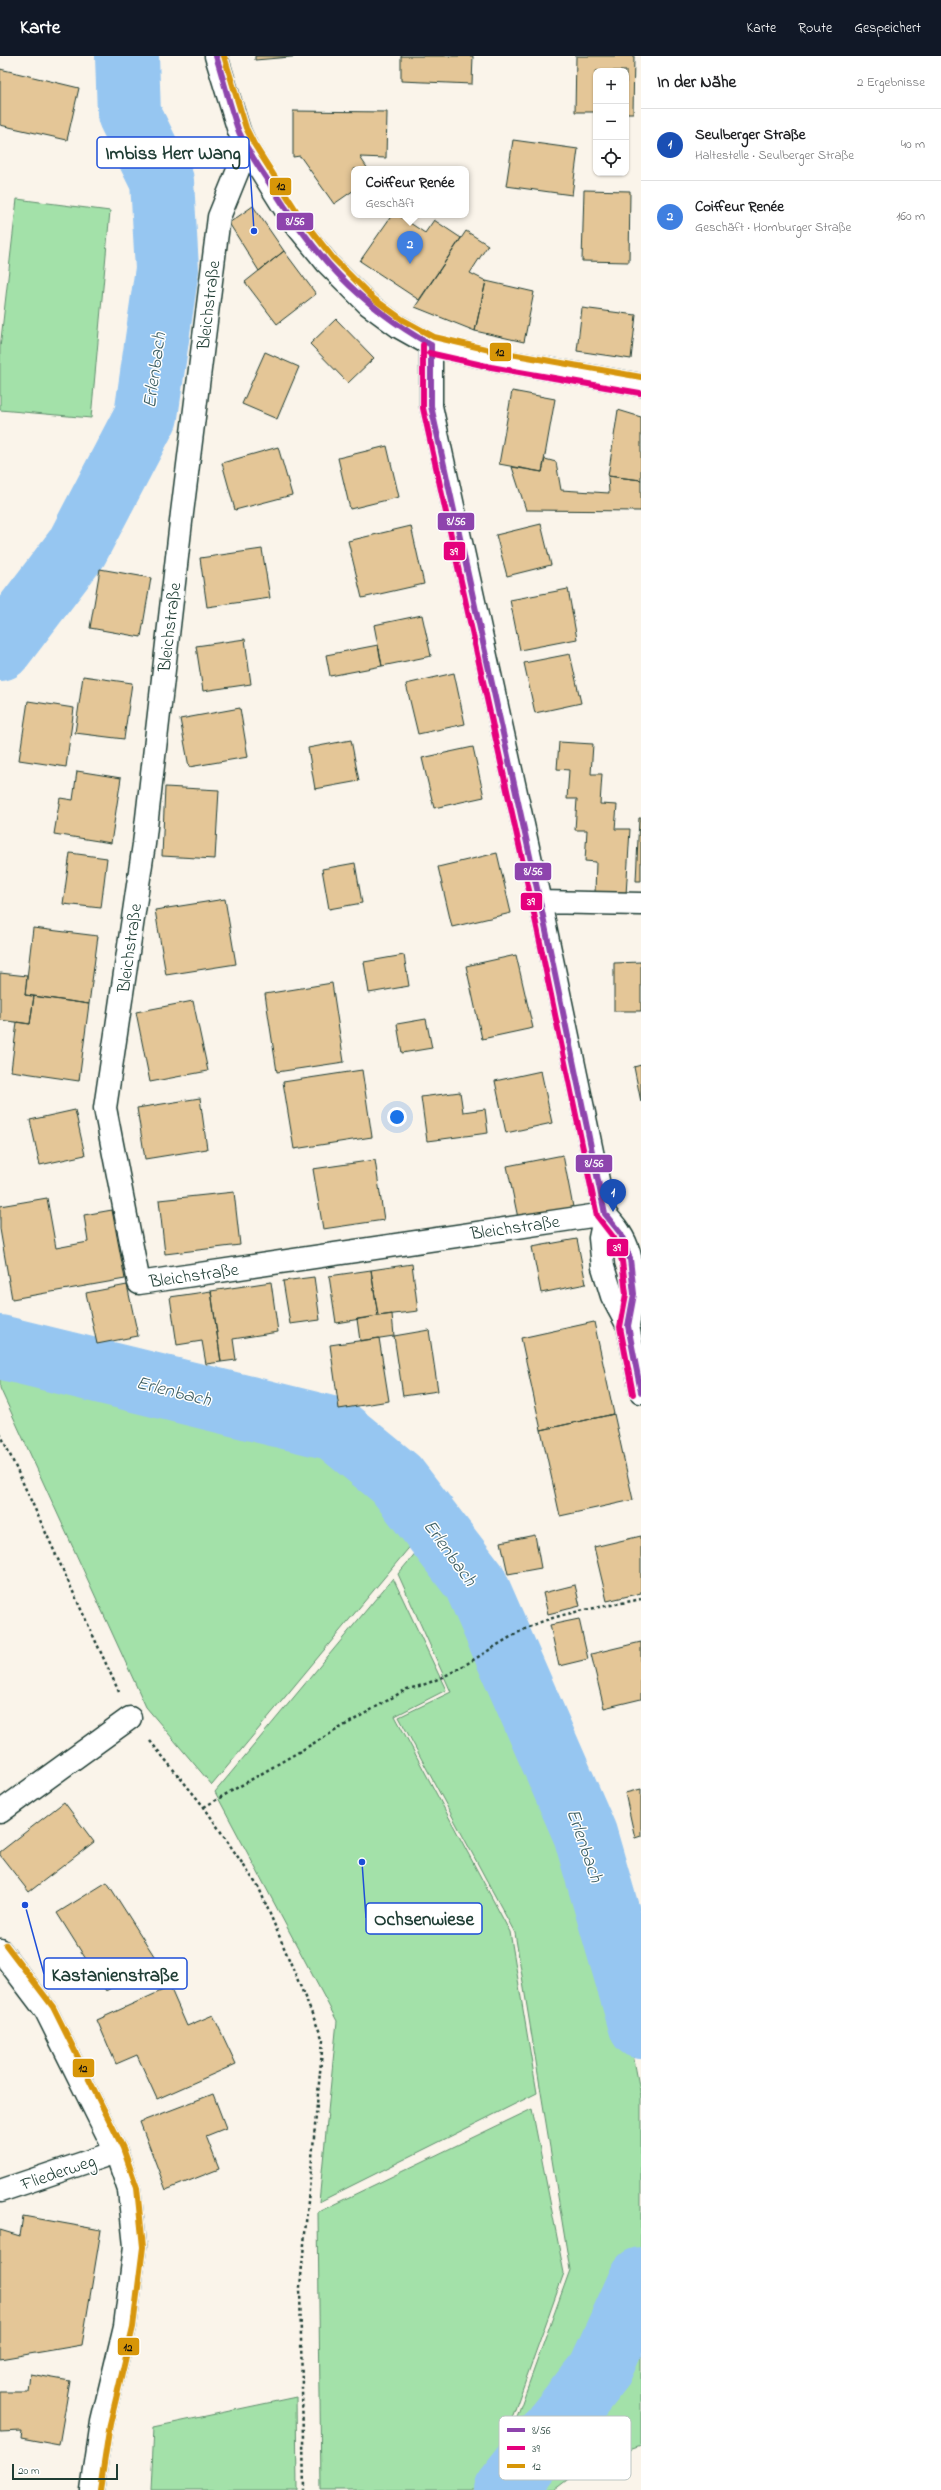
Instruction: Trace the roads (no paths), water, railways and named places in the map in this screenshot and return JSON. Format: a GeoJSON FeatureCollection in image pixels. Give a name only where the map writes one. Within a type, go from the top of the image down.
{"type":"FeatureCollection","features":[{"type":"Feature","properties":{"kind":"street"},"geometry":{"type":"LineString","coordinates":[[216,56],[239,131],[246,148],[292,220],[327,263],[368,305],[399,327],[431,345],[492,359],[641,385]]}},
{"type":"Feature","properties":{"kind":"street","name":"Bleichstraße"},"geometry":{"type":"LineString","coordinates":[[246,148],[219,217],[183,505],[144,844],[105,1108],[139,1283],[604,1214]]}},
{"type":"Feature","properties":{"kind":"street"},"geometry":{"type":"LineString","coordinates":[[431,345],[431,406],[540,902],[604,1214],[600,1238],[603,1267],[612,1296],[634,1326],[641,1392]]}},
{"type":"Feature","properties":{"kind":"street"},"geometry":{"type":"LineString","coordinates":[[540,902],[641,904]]}},
{"type":"Feature","properties":{"kind":"street"},"geometry":{"type":"LineString","coordinates":[[0,1812],[130,1718]]}},
{"type":"Feature","properties":{"kind":"street"},"geometry":{"type":"LineString","coordinates":[[0,1950],[46,2011],[116,2152],[129,2190],[135,2246],[125,2326],[102,2422],[92,2490]]}},
{"type":"Feature","properties":{"kind":"street","name":"Fliederweg"},"geometry":{"type":"LineString","coordinates":[[0,2191],[116,2152]]}},
{"type":"Feature","properties":{"kind":"waterway","name":"Erlenbach"},"geometry":{"type":"LineString","coordinates":[[0,649],[77,548],[146,416],[167,269],[162,181],[129,114],[127,56]]}},
{"type":"Feature","properties":{"kind":"waterway","name":"Erlenbach"},"geometry":{"type":"LineString","coordinates":[[0,1347],[335,1429],[396,1479],[475,1582],[585,1834],[641,2027]]}},
{"type":"Feature","properties":{"kind":"waterway","name":"Erlenbach"},"geometry":{"type":"LineString","coordinates":[[564,2416],[600,2370],[641,2279]]}},
{"type":"Feature","properties":{"kind":"waterway","name":"Erlenbach"},"geometry":{"type":"LineString","coordinates":[[505,2490],[513,2480]]}},
{"type":"Feature","properties":{"kind":"place","name":"Imbiss Herr Wang"},"geometry":{"type":"Point","coordinates":[254,231]}},
{"type":"Feature","properties":{"kind":"place","name":"Coiffeur Renée"},"geometry":{"type":"Point","coordinates":[410,264]}},
{"type":"Feature","properties":{"kind":"place","name":"Seulberger Straße"},"geometry":{"type":"Point","coordinates":[613,1212]}},
{"type":"Feature","properties":{"kind":"place","name":"Ochsenwiese"},"geometry":{"type":"Point","coordinates":[362,1862]}},
{"type":"Feature","properties":{"kind":"place","name":"Kastanienstraße"},"geometry":{"type":"Point","coordinates":[25,1905]}}]}
